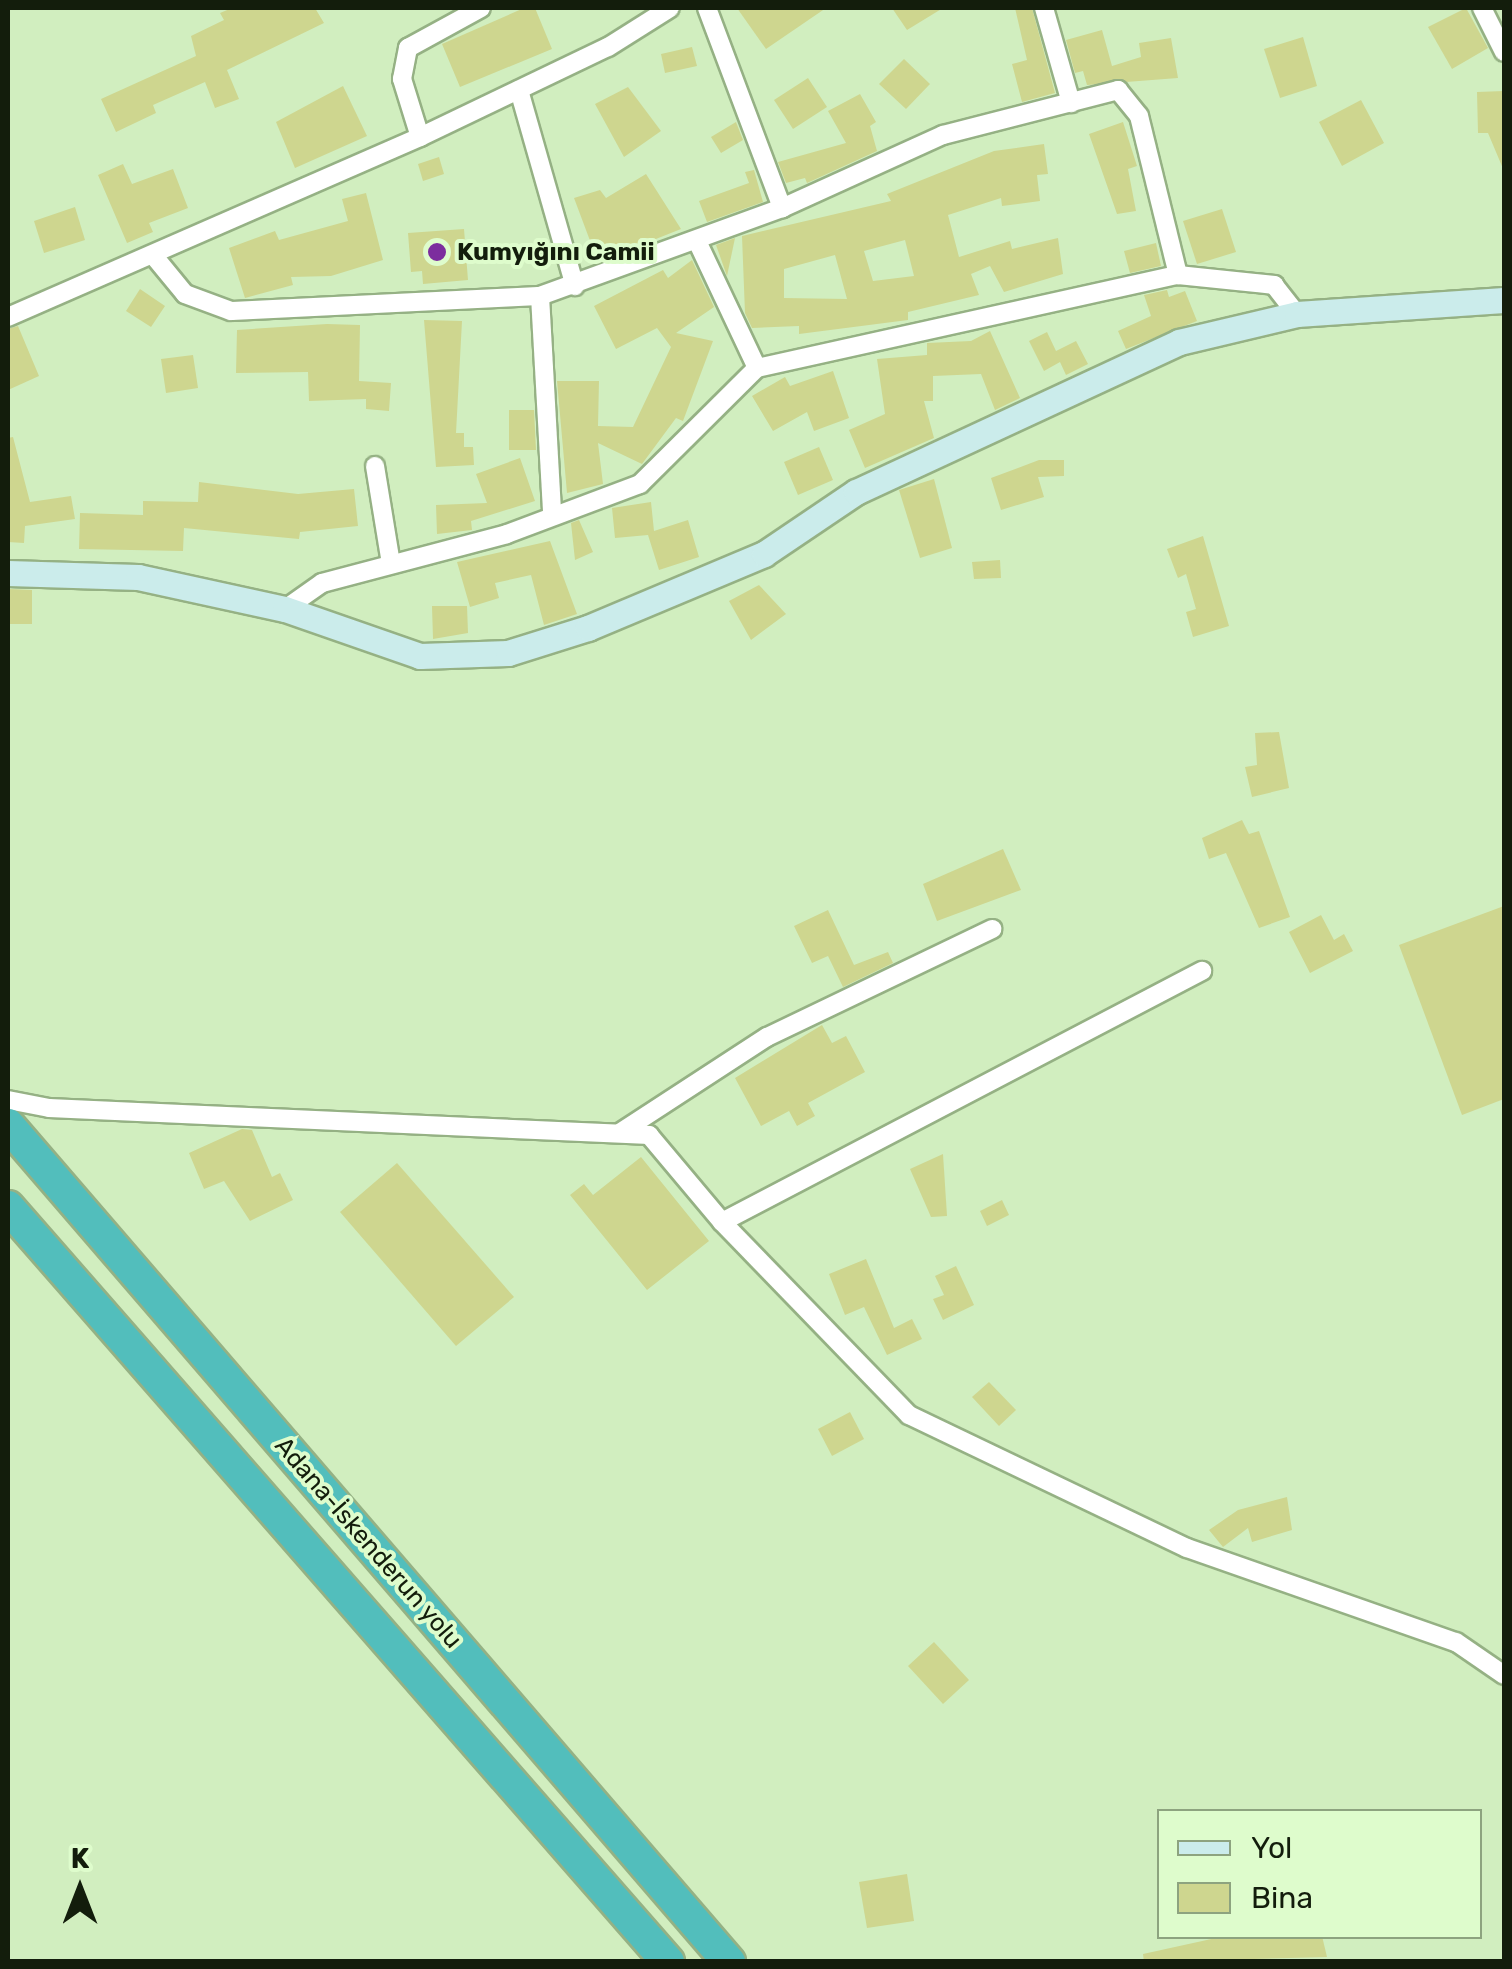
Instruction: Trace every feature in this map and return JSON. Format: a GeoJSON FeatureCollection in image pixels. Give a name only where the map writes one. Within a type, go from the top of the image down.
{"type":"FeatureCollection","features":[{"type":"Feature","properties":{"kind":"highway","name":"Adana-İskenderun yolu"},"geometry":{"type":"LineString","coordinates":[[8,1125],[729,1962]]}},
{"type":"Feature","properties":{"kind":"highway"},"geometry":{"type":"LineString","coordinates":[[8,1207],[668,1962]]}},
{"type":"Feature","properties":{"kind":"street"},"geometry":{"type":"LineString","coordinates":[[420,137],[402,79],[408,48],[481,8]]}},
{"type":"Feature","properties":{"kind":"street"},"geometry":{"type":"LineString","coordinates":[[8,316],[420,137],[519,90],[670,8]]}},
{"type":"Feature","properties":{"kind":"street"},"geometry":{"type":"LineString","coordinates":[[707,8],[782,208]]}},
{"type":"Feature","properties":{"kind":"street"},"geometry":{"type":"LineString","coordinates":[[1044,8],[1071,103]]}},
{"type":"Feature","properties":{"kind":"street"},"geometry":{"type":"LineString","coordinates":[[1482,8],[1504,52]]}},
{"type":"Feature","properties":{"kind":"street"},"geometry":{"type":"LineString","coordinates":[[519,90],[575,286]]}},
{"type":"Feature","properties":{"kind":"street"},"geometry":{"type":"LineString","coordinates":[[153,255],[186,294],[231,311],[540,296],[782,208],[944,135],[1118,90],[1139,116],[1178,275]]}},
{"type":"Feature","properties":{"kind":"street"},"geometry":{"type":"LineString","coordinates":[[697,240],[757,368]]}},
{"type":"Feature","properties":{"kind":"street"},"geometry":{"type":"LineString","coordinates":[[285,609],[322,583],[508,534],[552,513],[640,484],[757,368],[1178,275],[1274,285],[1297,314]]}},
{"type":"Feature","properties":{"kind":"street"},"geometry":{"type":"LineString","coordinates":[[540,296],[552,513]]}},
{"type":"Feature","properties":{"kind":"street"},"geometry":{"type":"LineString","coordinates":[[8,573],[138,576],[285,609],[420,656],[508,654],[588,628],[764,554],[856,492],[1179,342],[1297,314],[1504,300]]}},
{"type":"Feature","properties":{"kind":"street"},"geometry":{"type":"LineString","coordinates":[[375,466],[392,564]]}},
{"type":"Feature","properties":{"kind":"street"},"geometry":{"type":"LineString","coordinates":[[621,1132],[766,1037],[992,929]]}},
{"type":"Feature","properties":{"kind":"street"},"geometry":{"type":"LineString","coordinates":[[722,1222],[1202,971]]}},
{"type":"Feature","properties":{"kind":"street"},"geometry":{"type":"LineString","coordinates":[[8,1100],[49,1108],[649,1134],[722,1222],[909,1416],[1187,1548],[1456,1642],[1504,1676]]}},
{"type":"Feature","properties":{"kind":"building"},"geometry":{"type":"Polygon","coordinates":[[[232,8],[315,8],[324,23],[227,70],[239,99],[215,108],[205,82],[153,105],[156,113],[116,132],[101,99],[196,56],[191,36],[224,20],[220,13],[232,8]]]}},
{"type":"Feature","properties":{"kind":"building"},"geometry":{"type":"Polygon","coordinates":[[[524,8],[535,8],[552,49],[460,87],[442,44],[524,8]]]}},
{"type":"Feature","properties":{"kind":"building"},"geometry":{"type":"Polygon","coordinates":[[[737,8],[826,8],[766,49],[737,8]]]}},
{"type":"Feature","properties":{"kind":"building"},"geometry":{"type":"Polygon","coordinates":[[[892,8],[943,8],[907,30],[892,8]]]}},
{"type":"Feature","properties":{"kind":"building"},"geometry":{"type":"Polygon","coordinates":[[[1015,8],[1032,8],[1055,93],[1022,102],[1012,64],[1027,60],[1015,8]]]}},
{"type":"Feature","properties":{"kind":"building"},"geometry":{"type":"Polygon","coordinates":[[[1466,8],[1488,48],[1452,69],[1428,27],[1466,8]]]}},
{"type":"Feature","properties":{"kind":"building"},"geometry":{"type":"Polygon","coordinates":[[[1102,30],[1112,66],[1141,57],[1139,43],[1171,38],[1178,78],[1087,85],[1083,71],[1075,73],[1066,40],[1102,30]]]}},
{"type":"Feature","properties":{"kind":"building"},"geometry":{"type":"Polygon","coordinates":[[[1303,37],[1317,86],[1280,98],[1264,49],[1303,37]]]}},
{"type":"Feature","properties":{"kind":"building"},"geometry":{"type":"Polygon","coordinates":[[[692,47],[697,66],[665,73],[661,54],[692,47]]]}},
{"type":"Feature","properties":{"kind":"building"},"geometry":{"type":"Polygon","coordinates":[[[904,59],[930,84],[906,109],[879,84],[904,59]]]}},
{"type":"Feature","properties":{"kind":"building"},"geometry":{"type":"Polygon","coordinates":[[[808,78],[827,107],[793,129],[774,100],[808,78]]]}},
{"type":"Feature","properties":{"kind":"building"},"geometry":{"type":"Polygon","coordinates":[[[343,86],[367,136],[295,168],[276,122],[343,86]]]}},
{"type":"Feature","properties":{"kind":"building"},"geometry":{"type":"Polygon","coordinates":[[[628,87],[661,131],[624,157],[595,104],[628,87]]]}},
{"type":"Feature","properties":{"kind":"building"},"geometry":{"type":"Polygon","coordinates":[[[1504,91],[1504,171],[1488,133],[1478,133],[1477,92],[1504,91]]]}},
{"type":"Feature","properties":{"kind":"building"},"geometry":{"type":"Polygon","coordinates":[[[860,94],[876,122],[870,126],[877,151],[807,183],[805,178],[786,183],[778,162],[846,143],[828,111],[860,94]]]}},
{"type":"Feature","properties":{"kind":"building"},"geometry":{"type":"Polygon","coordinates":[[[1361,100],[1384,143],[1342,166],[1319,122],[1361,100]]]}},
{"type":"Feature","properties":{"kind":"building"},"geometry":{"type":"Polygon","coordinates":[[[736,122],[743,140],[721,153],[711,137],[736,122]]]}},
{"type":"Feature","properties":{"kind":"building"},"geometry":{"type":"Polygon","coordinates":[[[1123,122],[1137,166],[1128,169],[1136,211],[1117,214],[1089,134],[1123,122]]]}},
{"type":"Feature","properties":{"kind":"building"},"geometry":{"type":"Polygon","coordinates":[[[1044,144],[1048,174],[1037,175],[1040,201],[1002,206],[1001,198],[948,215],[959,257],[1010,241],[1012,249],[1058,238],[1063,274],[1004,292],[990,266],[971,274],[979,295],[908,312],[908,320],[799,334],[799,326],[752,328],[745,313],[742,236],[891,201],[887,194],[994,151],[1044,144]],[[905,240],[864,251],[873,281],[914,276],[905,240]],[[835,255],[784,269],[784,298],[847,299],[835,255]]]}},
{"type":"Feature","properties":{"kind":"building"},"geometry":{"type":"Polygon","coordinates":[[[439,157],[444,174],[423,181],[418,164],[439,157]]]}},
{"type":"Feature","properties":{"kind":"building"},"geometry":{"type":"Polygon","coordinates":[[[123,164],[132,184],[173,169],[188,208],[149,223],[153,232],[127,243],[98,175],[123,164]]]}},
{"type":"Feature","properties":{"kind":"building"},"geometry":{"type":"Polygon","coordinates":[[[754,170],[763,202],[707,222],[699,201],[749,183],[745,172],[754,170]]]}},
{"type":"Feature","properties":{"kind":"building"},"geometry":{"type":"Polygon","coordinates":[[[646,174],[681,229],[598,262],[574,198],[600,190],[606,198],[646,174]]]}},
{"type":"Feature","properties":{"kind":"building"},"geometry":{"type":"Polygon","coordinates":[[[366,193],[383,260],[331,276],[291,277],[293,285],[245,298],[229,248],[275,231],[279,240],[348,221],[342,199],[366,193]]]}},
{"type":"Feature","properties":{"kind":"building"},"geometry":{"type":"Polygon","coordinates":[[[75,207],[85,240],[44,253],[34,221],[75,207]]]}},
{"type":"Feature","properties":{"kind":"building"},"geometry":{"type":"Polygon","coordinates":[[[1222,209],[1236,252],[1197,264],[1183,221],[1222,209]]]}},
{"type":"Feature","properties":{"kind":"building","name":"Kumyığını Camii"},"geometry":{"type":"Polygon","coordinates":[[[464,229],[468,280],[423,284],[422,271],[411,272],[408,233],[464,229]]]}},
{"type":"Feature","properties":{"kind":"building"},"geometry":{"type":"Polygon","coordinates":[[[735,238],[727,276],[716,245],[735,238]]]}},
{"type":"Feature","properties":{"kind":"building"},"geometry":{"type":"Polygon","coordinates":[[[1156,243],[1161,266],[1130,273],[1124,251],[1156,243]]]}},
{"type":"Feature","properties":{"kind":"building"},"geometry":{"type":"Polygon","coordinates":[[[692,260],[714,307],[676,333],[713,341],[683,421],[676,418],[642,464],[598,443],[603,484],[567,493],[557,381],[599,381],[598,426],[633,427],[671,347],[657,328],[616,349],[594,306],[663,270],[668,278],[692,260]]]}},
{"type":"Feature","properties":{"kind":"building"},"geometry":{"type":"Polygon","coordinates":[[[140,289],[165,306],[151,327],[126,311],[140,289]]]}},
{"type":"Feature","properties":{"kind":"building"},"geometry":{"type":"Polygon","coordinates":[[[1167,290],[1169,297],[1185,291],[1197,321],[1126,349],[1118,331],[1151,316],[1144,295],[1167,290]]]}},
{"type":"Feature","properties":{"kind":"building"},"geometry":{"type":"Polygon","coordinates":[[[424,320],[462,321],[456,433],[464,433],[464,447],[473,447],[474,465],[436,467],[424,320]]]}},
{"type":"Feature","properties":{"kind":"building"},"geometry":{"type":"Polygon","coordinates":[[[360,325],[359,381],[391,383],[389,411],[366,409],[366,399],[309,401],[308,372],[236,373],[237,330],[360,325]]]}},
{"type":"Feature","properties":{"kind":"building"},"geometry":{"type":"Polygon","coordinates":[[[18,326],[39,376],[8,390],[8,329],[18,326]]]}},
{"type":"Feature","properties":{"kind":"building"},"geometry":{"type":"Polygon","coordinates":[[[990,331],[1020,398],[995,410],[981,374],[933,376],[933,401],[924,401],[934,438],[865,468],[849,430],[885,414],[877,359],[927,355],[927,343],[971,341],[990,331]]]}},
{"type":"Feature","properties":{"kind":"building"},"geometry":{"type":"Polygon","coordinates":[[[1047,332],[1056,351],[1076,341],[1088,364],[1066,375],[1060,362],[1044,371],[1029,341],[1047,332]]]}},
{"type":"Feature","properties":{"kind":"building"},"geometry":{"type":"Polygon","coordinates":[[[193,355],[198,388],[166,393],[161,359],[193,355]]]}},
{"type":"Feature","properties":{"kind":"building"},"geometry":{"type":"Polygon","coordinates":[[[833,371],[849,418],[814,431],[807,412],[773,431],[752,396],[785,377],[790,386],[833,371]]]}},
{"type":"Feature","properties":{"kind":"building"},"geometry":{"type":"Polygon","coordinates":[[[509,410],[534,410],[536,450],[509,450],[509,410]]]}},
{"type":"Feature","properties":{"kind":"building"},"geometry":{"type":"Polygon","coordinates":[[[13,437],[30,502],[71,496],[75,519],[25,526],[24,543],[8,542],[8,438],[13,437]]]}},
{"type":"Feature","properties":{"kind":"building"},"geometry":{"type":"Polygon","coordinates":[[[819,447],[833,480],[798,495],[784,462],[819,447]]]}},
{"type":"Feature","properties":{"kind":"building"},"geometry":{"type":"Polygon","coordinates":[[[520,458],[535,501],[471,521],[472,530],[437,534],[436,505],[487,503],[476,474],[520,458]]]}},
{"type":"Feature","properties":{"kind":"building"},"geometry":{"type":"Polygon","coordinates":[[[1039,460],[1064,460],[1064,476],[1038,477],[1044,497],[1001,510],[991,478],[1039,460]]]}},
{"type":"Feature","properties":{"kind":"building"},"geometry":{"type":"Polygon","coordinates":[[[934,479],[952,548],[920,558],[899,490],[934,479]]]}},
{"type":"Feature","properties":{"kind":"building"},"geometry":{"type":"Polygon","coordinates":[[[199,482],[298,494],[354,489],[358,526],[300,532],[299,539],[184,528],[183,551],[79,549],[80,513],[143,515],[143,501],[198,502],[199,482]]]}},
{"type":"Feature","properties":{"kind":"building"},"geometry":{"type":"Polygon","coordinates":[[[651,502],[654,531],[688,520],[699,557],[659,570],[648,535],[615,538],[612,508],[651,502]]]}},
{"type":"Feature","properties":{"kind":"building"},"geometry":{"type":"Polygon","coordinates":[[[579,520],[593,552],[575,560],[571,523],[579,520]]]}},
{"type":"Feature","properties":{"kind":"building"},"geometry":{"type":"Polygon","coordinates":[[[1203,536],[1229,626],[1193,637],[1186,612],[1196,609],[1186,574],[1178,578],[1167,549],[1203,536]]]}},
{"type":"Feature","properties":{"kind":"building"},"geometry":{"type":"Polygon","coordinates":[[[550,541],[577,614],[544,625],[531,575],[495,583],[499,598],[470,607],[457,562],[550,541]]]}},
{"type":"Feature","properties":{"kind":"building"},"geometry":{"type":"Polygon","coordinates":[[[1000,560],[1001,578],[974,579],[972,562],[1000,560]]]}},
{"type":"Feature","properties":{"kind":"building"},"geometry":{"type":"Polygon","coordinates":[[[759,585],[786,614],[751,640],[729,601],[759,585]]]}},
{"type":"Feature","properties":{"kind":"building"},"geometry":{"type":"Polygon","coordinates":[[[8,589],[32,590],[32,624],[8,624],[8,589]]]}},
{"type":"Feature","properties":{"kind":"building"},"geometry":{"type":"Polygon","coordinates":[[[432,606],[467,606],[468,633],[433,639],[432,606]]]}},
{"type":"Feature","properties":{"kind":"building"},"geometry":{"type":"Polygon","coordinates":[[[1279,732],[1289,788],[1252,797],[1245,767],[1257,765],[1255,733],[1279,732]]]}},
{"type":"Feature","properties":{"kind":"building"},"geometry":{"type":"Polygon","coordinates":[[[1242,820],[1249,834],[1259,831],[1290,917],[1259,928],[1226,853],[1209,859],[1202,838],[1242,820]]]}},
{"type":"Feature","properties":{"kind":"building"},"geometry":{"type":"Polygon","coordinates":[[[1003,849],[1021,890],[937,921],[923,884],[1003,849]]]}},
{"type":"Feature","properties":{"kind":"building"},"geometry":{"type":"Polygon","coordinates":[[[1504,906],[1504,1099],[1462,1115],[1399,945],[1504,906]]]}},
{"type":"Feature","properties":{"kind":"building"},"geometry":{"type":"Polygon","coordinates":[[[828,910],[854,965],[888,952],[893,963],[843,987],[828,956],[812,963],[794,926],[828,910]]]}},
{"type":"Feature","properties":{"kind":"building"},"geometry":{"type":"Polygon","coordinates":[[[1321,915],[1334,940],[1344,934],[1353,951],[1310,973],[1289,932],[1321,915]]]}},
{"type":"Feature","properties":{"kind":"building"},"geometry":{"type":"Polygon","coordinates":[[[822,1025],[832,1043],[846,1036],[865,1072],[808,1103],[815,1116],[797,1126],[789,1111],[761,1126],[735,1078],[822,1025]]]}},
{"type":"Feature","properties":{"kind":"building"},"geometry":{"type":"Polygon","coordinates":[[[242,1129],[252,1130],[272,1177],[280,1173],[293,1200],[250,1221],[224,1181],[204,1189],[189,1153],[242,1129]]]}},
{"type":"Feature","properties":{"kind":"building"},"geometry":{"type":"Polygon","coordinates":[[[943,1154],[947,1216],[931,1217],[910,1169],[943,1154]]]}},
{"type":"Feature","properties":{"kind":"building"},"geometry":{"type":"Polygon","coordinates":[[[641,1157],[709,1241],[647,1290],[570,1195],[584,1184],[593,1195],[641,1157]]]}},
{"type":"Feature","properties":{"kind":"building"},"geometry":{"type":"Polygon","coordinates":[[[397,1163],[514,1297],[456,1346],[340,1212],[397,1163]]]}},
{"type":"Feature","properties":{"kind":"building"},"geometry":{"type":"Polygon","coordinates":[[[1002,1200],[1009,1215],[987,1226],[980,1211],[1002,1200]]]}},
{"type":"Feature","properties":{"kind":"building"},"geometry":{"type":"Polygon","coordinates":[[[866,1259],[894,1328],[912,1319],[922,1339],[887,1355],[864,1307],[845,1315],[829,1274],[866,1259]]]}},
{"type":"Feature","properties":{"kind":"building"},"geometry":{"type":"Polygon","coordinates":[[[956,1266],[974,1305],[943,1320],[933,1299],[944,1295],[935,1276],[956,1266]]]}},
{"type":"Feature","properties":{"kind":"building"},"geometry":{"type":"Polygon","coordinates":[[[989,1382],[1016,1410],[999,1426],[972,1397],[989,1382]]]}},
{"type":"Feature","properties":{"kind":"building"},"geometry":{"type":"Polygon","coordinates":[[[850,1412],[864,1439],[832,1456],[818,1429],[850,1412]]]}},
{"type":"Feature","properties":{"kind":"building"},"geometry":{"type":"Polygon","coordinates":[[[1287,1497],[1292,1530],[1252,1542],[1248,1528],[1223,1547],[1209,1530],[1238,1510],[1287,1497]]]}},
{"type":"Feature","properties":{"kind":"building"},"geometry":{"type":"Polygon","coordinates":[[[934,1642],[969,1680],[943,1704],[908,1666],[934,1642]]]}},
{"type":"Feature","properties":{"kind":"building"},"geometry":{"type":"Polygon","coordinates":[[[907,1874],[914,1921],[867,1928],[859,1882],[907,1874]]]}},
{"type":"Feature","properties":{"kind":"building"},"geometry":{"type":"Polygon","coordinates":[[[1211,1939],[1323,1939],[1327,1957],[1144,1962],[1143,1954],[1211,1939]]]}},
{"type":"Feature","properties":{"kind":"place","name":"Kumyığını Camii"},"geometry":{"type":"Point","coordinates":[437,252]}}]}
